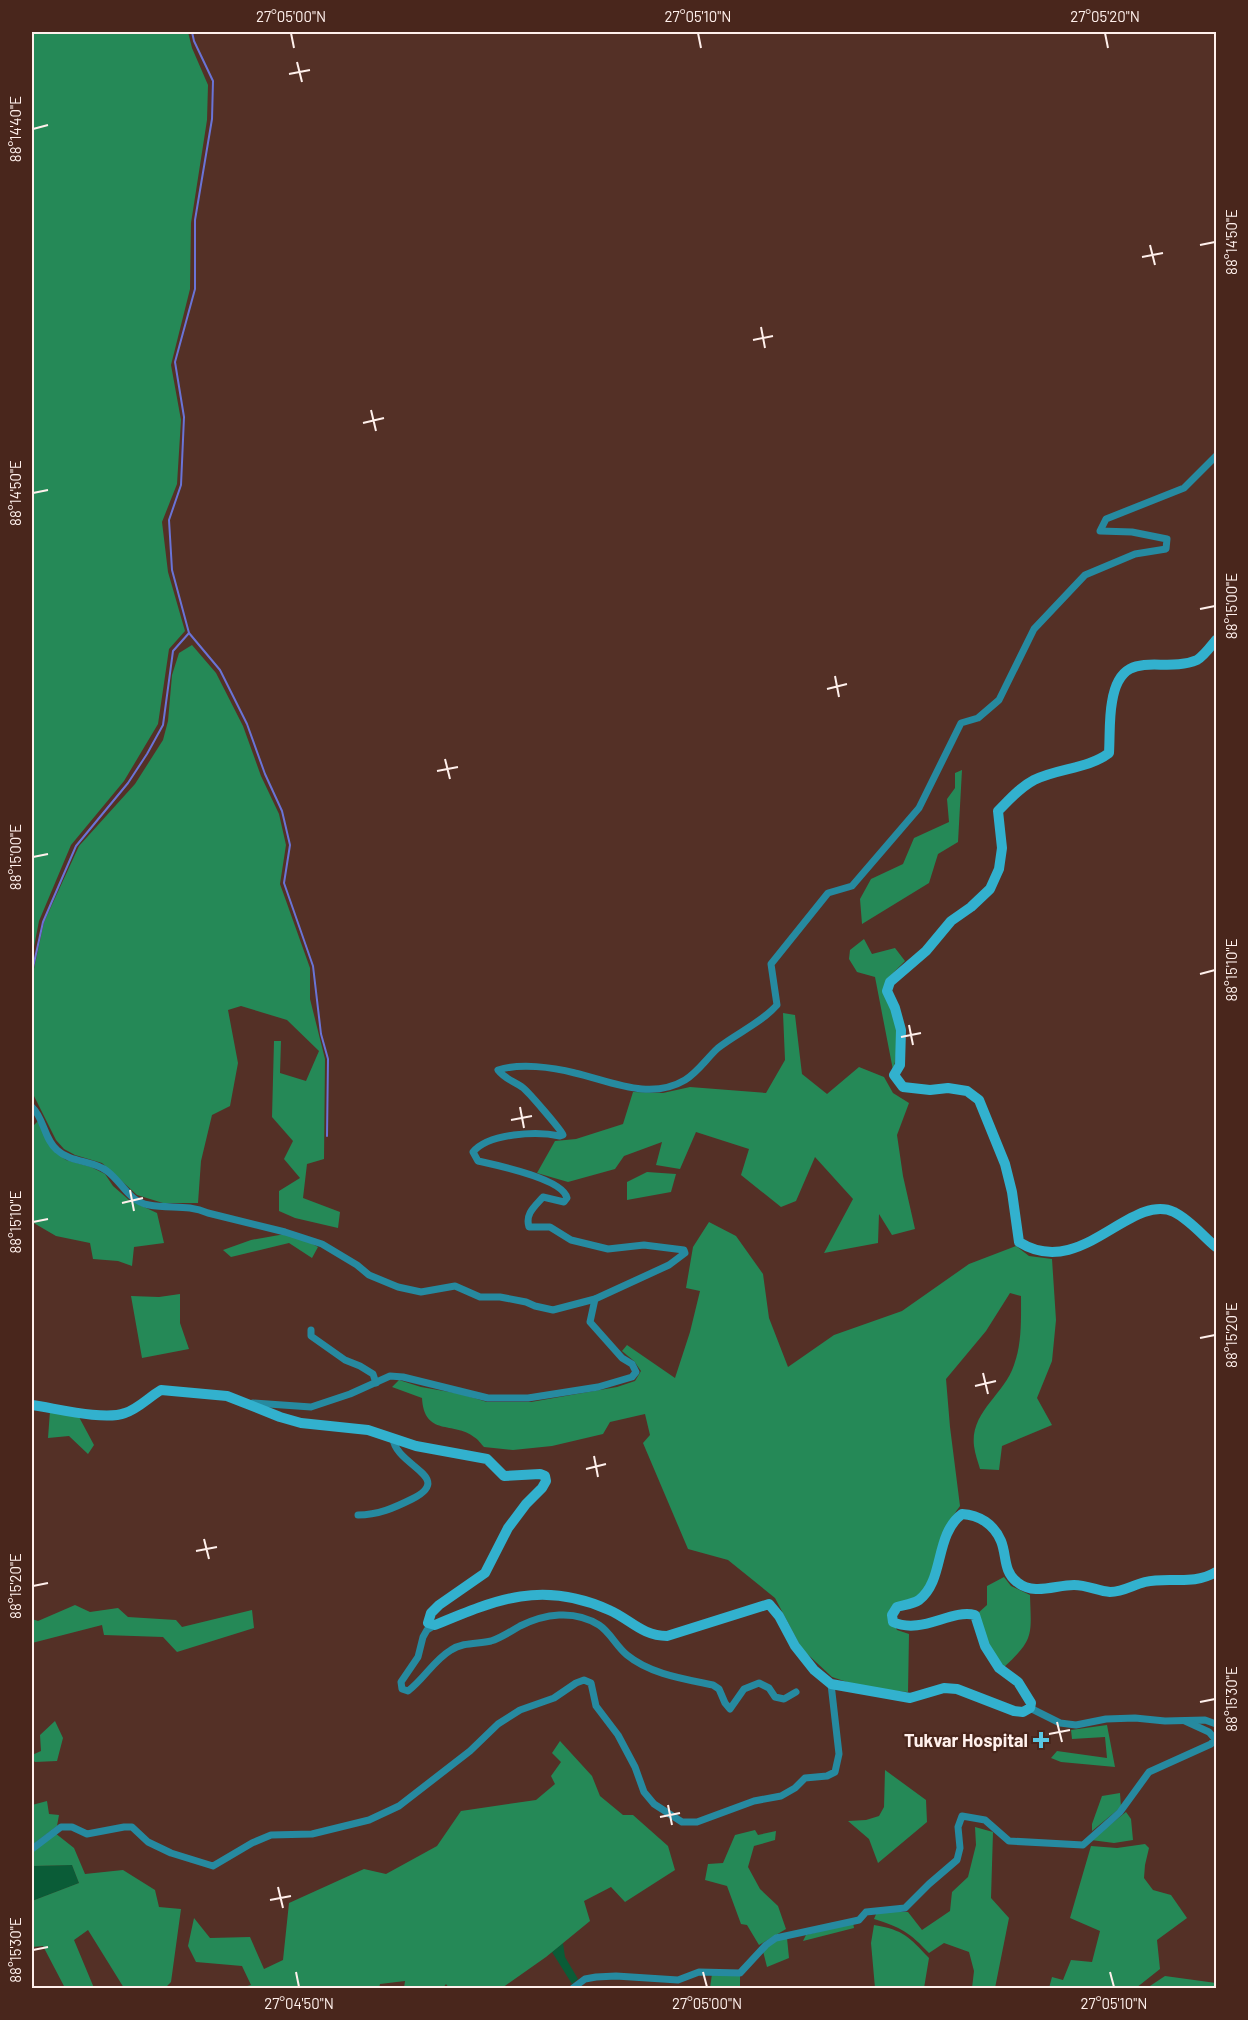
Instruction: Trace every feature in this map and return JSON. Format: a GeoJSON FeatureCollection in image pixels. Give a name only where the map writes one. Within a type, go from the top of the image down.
{"type":"FeatureCollection","features":[{"type":"Feature","properties":{"kind":"main road"},"geometry":{"type":"LineString","coordinates":[[1216,640],[1198,659],[1180,664],[1147,664],[1129,669],[1119,680],[1112,701],[1109,753],[1098,761],[1034,780],[1014,794],[998,812],[1002,848],[999,869],[990,889],[971,907],[951,921],[926,951],[890,982],[887,991],[901,1030],[900,1065],[894,1075],[903,1087],[930,1090],[957,1089],[967,1091],[979,1100],[1005,1164],[1020,1242],[1032,1250],[1062,1251],[1098,1239],[1130,1218],[1144,1212],[1159,1210],[1172,1211],[1186,1220],[1216,1247]]}},
{"type":"Feature","properties":{"kind":"main road"},"geometry":{"type":"LineString","coordinates":[[32,1405],[119,1415],[128,1413],[161,1390],[227,1396],[301,1423],[368,1430],[416,1446],[487,1459],[504,1476],[540,1474],[546,1481],[508,1528],[485,1573],[453,1594],[431,1613],[428,1623],[435,1625],[493,1601],[538,1594],[595,1603],[654,1636],[667,1636],[769,1605],[779,1616],[795,1646],[814,1670],[831,1684],[910,1698],[944,1688],[957,1689],[1014,1711],[1023,1712],[1030,1708],[1031,1703],[1018,1682],[999,1668],[985,1646],[975,1615],[966,1613],[917,1625],[900,1626],[893,1622],[892,1615],[897,1607],[917,1601],[926,1593],[932,1581],[947,1531],[953,1521],[962,1514],[973,1514],[985,1520],[1000,1541],[1007,1571],[1017,1583],[1029,1589],[1075,1585],[1113,1592],[1146,1582],[1187,1581],[1213,1575]]}},
{"type":"Feature","properties":{"kind":"street"},"geometry":{"type":"LineString","coordinates":[[32,1107],[49,1141],[57,1151],[109,1172],[132,1198],[147,1205],[197,1209],[304,1237],[345,1257],[369,1275],[399,1287],[421,1292],[455,1286],[480,1297],[500,1297],[553,1310],[595,1299],[669,1265],[685,1254],[684,1250],[644,1245],[608,1250],[572,1240],[550,1227],[529,1227],[527,1221],[529,1212],[543,1197],[564,1202],[567,1198],[566,1193],[527,1173],[478,1161],[473,1152],[478,1146],[517,1135],[538,1133],[560,1136],[563,1134],[523,1087],[503,1077],[498,1070],[544,1068],[575,1073],[641,1090],[672,1086],[686,1079],[717,1049],[769,1014],[777,1005],[771,964],[828,893],[852,886],[919,808],[961,723],[978,718],[999,699],[1034,629],[1085,575],[1135,554],[1166,549],[1167,539],[1132,532],[1100,531],[1106,519],[1184,488],[1216,456]]}},
{"type":"Feature","properties":{"kind":"street"},"geometry":{"type":"LineString","coordinates":[[243,1402],[311,1407],[390,1376],[403,1377],[488,1398],[528,1398],[598,1387],[632,1377],[636,1372],[632,1364],[622,1358],[590,1322],[595,1299]]}},
{"type":"Feature","properties":{"kind":"street"},"geometry":{"type":"LineString","coordinates":[[311,1330],[310,1336],[331,1352],[372,1374],[376,1383]]}},
{"type":"Feature","properties":{"kind":"street"},"geometry":{"type":"LineString","coordinates":[[358,1515],[375,1515],[424,1493],[428,1488],[428,1480],[424,1474],[397,1452],[393,1438]]}},
{"type":"Feature","properties":{"kind":"street"},"geometry":{"type":"LineString","coordinates":[[435,1625],[423,1637],[418,1657],[402,1682],[402,1689],[408,1691],[416,1685],[452,1648],[493,1641],[531,1620],[560,1614],[599,1625],[629,1657],[654,1670],[713,1685],[719,1689],[725,1704],[730,1709],[744,1689],[759,1683],[769,1688],[775,1697],[784,1699],[796,1692]]}},
{"type":"Feature","properties":{"kind":"street"},"geometry":{"type":"LineString","coordinates":[[32,1849],[62,1827],[72,1827],[87,1834],[132,1827],[148,1842],[213,1866],[252,1843],[271,1835],[312,1834],[369,1821],[399,1806],[470,1751],[498,1724],[520,1710],[554,1698],[584,1680],[591,1683],[596,1706],[618,1735],[635,1767],[644,1792],[654,1804],[682,1822],[697,1822],[754,1801],[781,1796],[795,1788],[805,1778],[827,1776],[835,1772],[839,1754],[831,1684]]}},
{"type":"Feature","properties":{"kind":"street"},"geometry":{"type":"LineString","coordinates":[[1030,1708],[1060,1723],[1076,1725],[1106,1719],[1135,1718],[1205,1720],[1216,1724]]}},
{"type":"Feature","properties":{"kind":"street"},"geometry":{"type":"LineString","coordinates":[[573,1989],[585,1978],[616,1976],[678,1980],[699,1972],[740,1972],[776,1938],[859,1920],[866,1912],[905,1908],[957,1860],[960,1848],[958,1827],[962,1816],[986,1820],[1009,1841],[1083,1845],[1120,1812],[1149,1772],[1210,1744],[1215,1739],[1209,1732],[1185,1721]]}},
{"type":"Feature","properties":{"kind":"green space"},"geometry":{"type":"Polygon","coordinates":[[[32,32],[188,32],[192,48],[208,85],[207,120],[191,223],[190,289],[171,365],[181,420],[177,484],[162,522],[168,572],[185,631],[169,649],[158,724],[124,781],[71,845],[39,921],[32,957],[32,32]]]}},
{"type":"Feature","properties":{"kind":"green space"},"geometry":{"type":"Polygon","coordinates":[[[192,645],[216,673],[243,726],[261,776],[279,814],[286,845],[280,884],[310,968],[310,999],[325,1059],[324,1159],[307,1164],[303,1198],[340,1212],[338,1228],[295,1218],[279,1211],[279,1191],[300,1178],[284,1159],[293,1141],[272,1117],[274,1041],[281,1041],[280,1073],[306,1081],[319,1051],[287,1020],[241,1006],[228,1010],[238,1063],[230,1106],[212,1115],[201,1161],[198,1203],[163,1203],[137,1195],[102,1163],[75,1155],[64,1149],[56,1140],[32,1092],[32,978],[44,922],[79,846],[135,784],[163,740],[168,721],[172,675],[179,653],[192,645]]]}},
{"type":"Feature","properties":{"kind":"green space"},"geometry":{"type":"Polygon","coordinates":[[[962,770],[958,842],[938,854],[929,883],[862,924],[860,899],[871,879],[903,864],[914,838],[949,822],[947,799],[955,788],[955,773],[962,770]]]}},
{"type":"Feature","properties":{"kind":"green space"},"geometry":{"type":"Polygon","coordinates":[[[864,939],[872,954],[895,948],[905,961],[887,979],[897,1036],[893,1070],[875,977],[857,972],[849,959],[850,950],[864,939]]]}},
{"type":"Feature","properties":{"kind":"green space"},"geometry":{"type":"Polygon","coordinates":[[[783,1013],[795,1015],[802,1074],[827,1094],[859,1067],[884,1077],[893,1093],[909,1103],[897,1135],[903,1176],[915,1229],[892,1235],[879,1214],[878,1243],[824,1253],[853,1199],[815,1157],[796,1201],[781,1207],[741,1175],[749,1149],[696,1132],[680,1169],[656,1165],[662,1142],[624,1156],[615,1169],[568,1182],[537,1173],[555,1141],[576,1139],[623,1124],[633,1092],[663,1093],[690,1087],[766,1093],[785,1060],[783,1013]]]}},
{"type":"Feature","properties":{"kind":"green space"},"geometry":{"type":"Polygon","coordinates":[[[38,1121],[55,1152],[66,1160],[91,1167],[105,1174],[113,1186],[129,1200],[157,1213],[164,1243],[134,1247],[132,1266],[118,1261],[93,1259],[90,1243],[56,1236],[32,1222],[32,1127],[38,1121]]]}},
{"type":"Feature","properties":{"kind":"green space"},"geometry":{"type":"Polygon","coordinates":[[[647,1172],[676,1174],[671,1192],[627,1200],[627,1182],[647,1172]]]}},
{"type":"Feature","properties":{"kind":"green space"},"geometry":{"type":"Polygon","coordinates":[[[709,1222],[736,1236],[763,1274],[769,1318],[788,1367],[834,1335],[902,1311],[969,1264],[1016,1246],[1029,1256],[1052,1259],[1056,1320],[1052,1361],[1037,1398],[1052,1425],[1002,1446],[999,1470],[980,1469],[974,1449],[974,1434],[982,1413],[1003,1386],[1017,1357],[1020,1340],[1021,1296],[1010,1293],[986,1331],[946,1379],[960,1506],[949,1524],[924,1588],[916,1598],[891,1619],[897,1630],[909,1634],[908,1692],[884,1690],[832,1677],[802,1649],[775,1598],[728,1560],[688,1549],[643,1443],[650,1435],[645,1414],[610,1422],[603,1434],[552,1446],[513,1450],[484,1447],[466,1432],[434,1423],[424,1410],[422,1398],[392,1387],[399,1380],[487,1402],[531,1402],[617,1387],[635,1381],[641,1371],[634,1361],[622,1351],[627,1345],[675,1378],[700,1291],[686,1288],[693,1247],[709,1222]]]}},
{"type":"Feature","properties":{"kind":"green space"},"geometry":{"type":"Polygon","coordinates":[[[285,1234],[318,1247],[312,1258],[289,1243],[231,1257],[223,1250],[251,1240],[285,1234]]]}},
{"type":"Feature","properties":{"kind":"green space"},"geometry":{"type":"Polygon","coordinates":[[[180,1294],[180,1323],[189,1349],[142,1358],[131,1296],[159,1297],[180,1294]]]}},
{"type":"Feature","properties":{"kind":"green space"},"geometry":{"type":"Polygon","coordinates":[[[50,1411],[79,1417],[94,1445],[88,1454],[69,1436],[48,1438],[50,1411]]]}},
{"type":"Feature","properties":{"kind":"green space"},"geometry":{"type":"Polygon","coordinates":[[[1004,1577],[1011,1586],[1030,1595],[1031,1619],[1026,1642],[1004,1667],[990,1647],[977,1614],[987,1605],[987,1586],[1004,1577]]]}},
{"type":"Feature","properties":{"kind":"green space"},"geometry":{"type":"Polygon","coordinates":[[[75,1605],[90,1612],[118,1608],[128,1617],[176,1620],[182,1627],[252,1610],[254,1628],[177,1652],[163,1637],[104,1635],[102,1625],[32,1643],[32,1619],[38,1621],[75,1605]]]}},
{"type":"Feature","properties":{"kind":"green space"},"geometry":{"type":"Polygon","coordinates":[[[55,1721],[63,1738],[57,1761],[35,1762],[32,1755],[41,1751],[40,1735],[55,1721]]]}},
{"type":"Feature","properties":{"kind":"green space"},"geometry":{"type":"Polygon","coordinates":[[[1107,1725],[1115,1767],[1061,1762],[1051,1758],[1057,1751],[1107,1758],[1105,1737],[1072,1739],[1071,1730],[1107,1725]]]}},
{"type":"Feature","properties":{"kind":"green space"},"geometry":{"type":"Polygon","coordinates":[[[560,1741],[592,1776],[600,1796],[623,1815],[633,1815],[668,1846],[675,1870],[625,1902],[611,1887],[584,1901],[590,1921],[546,1957],[502,1988],[449,1988],[446,1984],[443,1988],[404,1988],[405,1981],[380,1984],[379,1988],[240,1988],[251,1985],[242,1966],[196,1962],[188,1946],[194,1918],[210,1938],[250,1937],[264,1969],[283,1960],[289,1903],[364,1869],[386,1874],[437,1846],[461,1811],[536,1800],[555,1784],[551,1776],[561,1762],[552,1753],[560,1741]]]}},
{"type":"Feature","properties":{"kind":"green space"},"geometry":{"type":"Polygon","coordinates":[[[885,1770],[926,1800],[927,1822],[878,1863],[869,1839],[848,1821],[866,1820],[879,1816],[884,1807],[885,1770]]]}},
{"type":"Feature","properties":{"kind":"green space"},"geometry":{"type":"Polygon","coordinates":[[[1120,1793],[1121,1807],[1092,1831],[1092,1824],[1102,1796],[1120,1793]]]}},
{"type":"Feature","properties":{"kind":"green space"},"geometry":{"type":"Polygon","coordinates":[[[47,1801],[49,1814],[59,1815],[57,1826],[32,1845],[32,1805],[47,1801]]]}},
{"type":"Feature","properties":{"kind":"green space"},"geometry":{"type":"Polygon","coordinates":[[[1126,1812],[1131,1819],[1133,1840],[1114,1843],[1091,1840],[1126,1812]]]}},
{"type":"Feature","properties":{"kind":"green space"},"geometry":{"type":"Polygon","coordinates":[[[975,1827],[993,1832],[991,1898],[1009,1918],[995,1988],[972,1988],[974,1971],[969,1952],[944,1943],[929,1953],[905,1932],[874,1919],[877,1912],[908,1912],[922,1930],[950,1911],[952,1892],[968,1877],[976,1845],[975,1827]]]}},
{"type":"Feature","properties":{"kind":"green space"},"geometry":{"type":"Polygon","coordinates":[[[755,1830],[758,1835],[776,1831],[775,1840],[754,1846],[748,1867],[760,1889],[778,1906],[786,1929],[759,1945],[747,1925],[741,1924],[727,1886],[705,1880],[708,1864],[723,1863],[735,1835],[755,1830]]]}},
{"type":"Feature","properties":{"kind":"green space"},"geometry":{"type":"Polygon","coordinates":[[[55,1833],[74,1848],[85,1874],[123,1870],[155,1890],[159,1907],[181,1909],[171,1982],[165,1988],[124,1988],[88,1930],[74,1940],[94,1988],[65,1988],[43,1946],[32,1947],[32,1901],[79,1883],[72,1865],[32,1866],[32,1852],[55,1833]]]}},
{"type":"Feature","properties":{"kind":"green space"},"geometry":{"type":"Polygon","coordinates":[[[1145,1844],[1149,1848],[1144,1878],[1153,1890],[1171,1895],[1187,1918],[1157,1940],[1160,1969],[1136,1988],[1049,1988],[1052,1977],[1063,1980],[1071,1960],[1092,1962],[1100,1931],[1070,1918],[1091,1846],[1117,1848],[1145,1844]]]}},
{"type":"Feature","properties":{"kind":"green space"},"geometry":{"type":"Polygon","coordinates":[[[72,1865],[79,1883],[32,1901],[32,1866],[72,1865]]]}},
{"type":"Feature","properties":{"kind":"green space"},"geometry":{"type":"Polygon","coordinates":[[[853,1923],[854,1928],[803,1941],[806,1935],[853,1923]]]}},
{"type":"Feature","properties":{"kind":"green space"},"geometry":{"type":"Polygon","coordinates":[[[874,1925],[899,1932],[929,1958],[924,1988],[875,1988],[871,1943],[874,1925]]]}},
{"type":"Feature","properties":{"kind":"green space"},"geometry":{"type":"Polygon","coordinates":[[[787,1938],[789,1958],[767,1967],[763,1951],[776,1940],[787,1938]]]}},
{"type":"Feature","properties":{"kind":"green space"},"geometry":{"type":"Polygon","coordinates":[[[563,1943],[565,1957],[578,1979],[572,1984],[552,1952],[563,1943]]]}},
{"type":"Feature","properties":{"kind":"green space"},"geometry":{"type":"Polygon","coordinates":[[[712,1974],[740,1976],[740,1988],[710,1988],[712,1974]]]}},
{"type":"Feature","properties":{"kind":"green space"},"geometry":{"type":"Polygon","coordinates":[[[1165,1976],[1216,1983],[1216,1988],[1147,1988],[1165,1976]]]}},
{"type":"Feature","properties":{"kind":"waterway"},"geometry":{"type":"LineString","coordinates":[[192,32],[213,81],[212,119],[195,220],[195,289],[175,362],[184,417],[181,485],[169,520],[172,570],[189,633],[220,670],[247,724],[265,774],[282,811],[290,845],[284,883],[313,966],[321,1034],[328,1059],[327,1136]]}},
{"type":"Feature","properties":{"kind":"waterway"},"geometry":{"type":"LineString","coordinates":[[32,972],[43,922],[76,846],[128,783],[163,725],[173,651],[189,633]]}},
{"type":"Feature","properties":{"kind":"place","name":"Tukvar Hospital"},"geometry":{"type":"Point","coordinates":[1041,1740]}}]}
